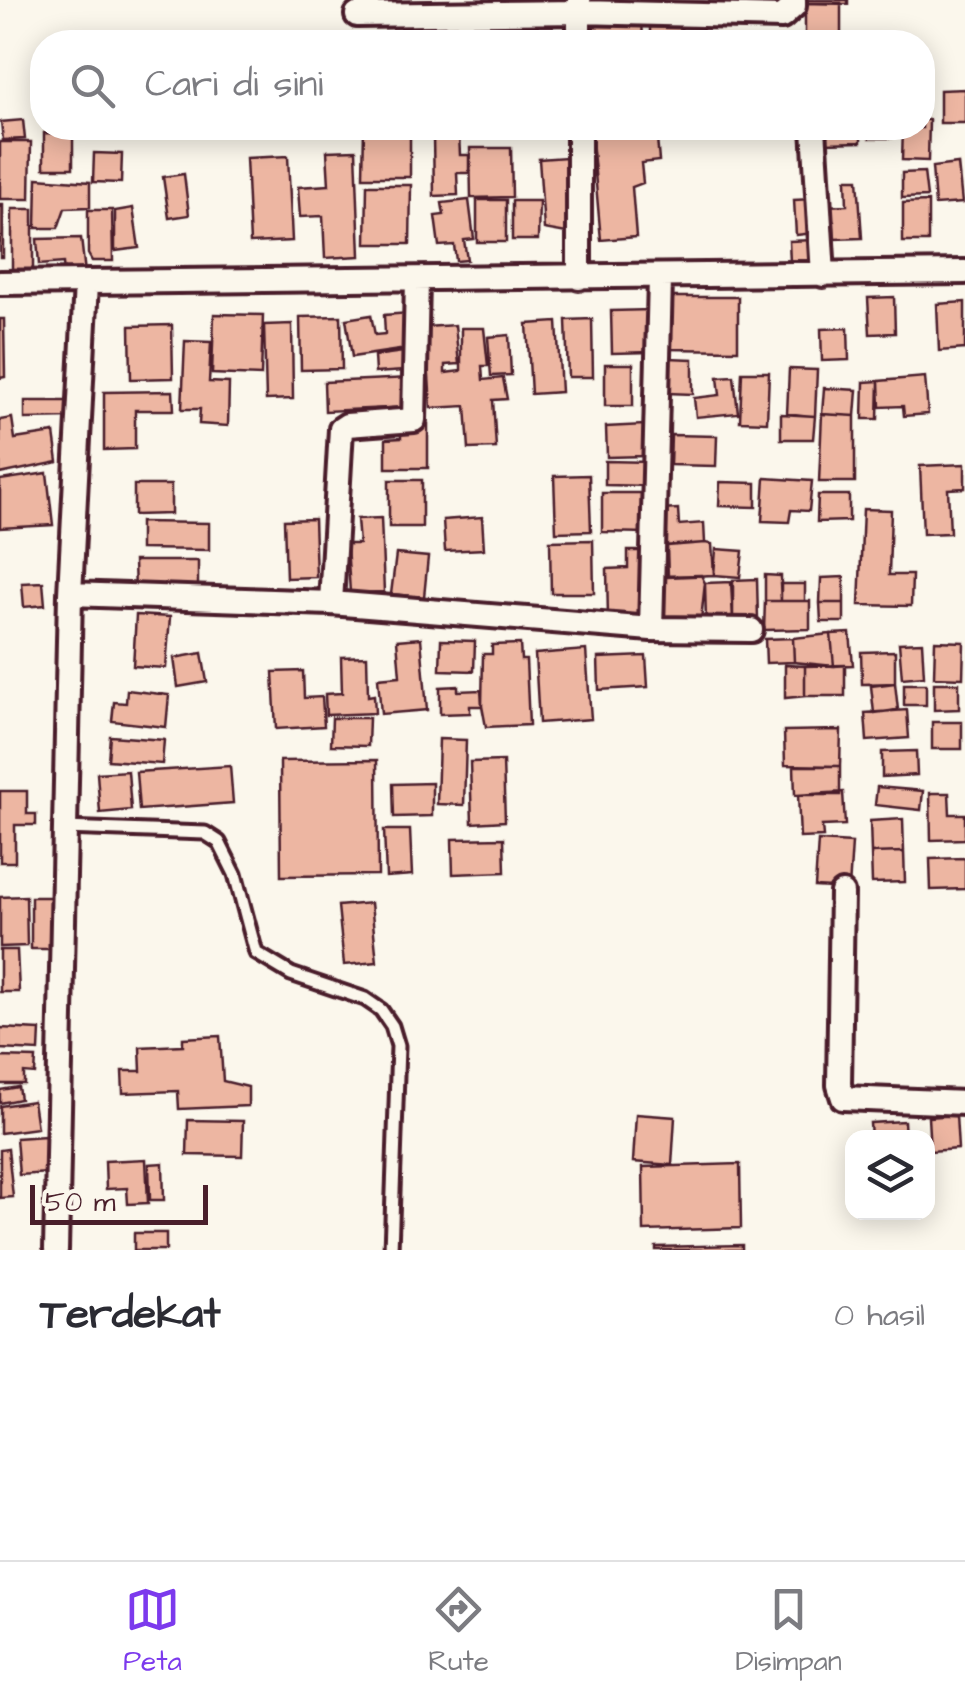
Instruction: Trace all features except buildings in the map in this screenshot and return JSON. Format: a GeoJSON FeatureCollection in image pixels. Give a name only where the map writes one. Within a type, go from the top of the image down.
{"type":"FeatureCollection","features":[{"type":"Feature","properties":{"kind":"street"},"geometry":{"type":"LineString","coordinates":[[356,15],[579,6],[782,16],[794,6],[794,0]]}},
{"type":"Feature","properties":{"kind":"street"},"geometry":{"type":"LineString","coordinates":[[579,140],[579,278]]}},
{"type":"Feature","properties":{"kind":"street"},"geometry":{"type":"LineString","coordinates":[[815,140],[823,275]]}},
{"type":"Feature","properties":{"kind":"street"},"geometry":{"type":"LineString","coordinates":[[0,283],[660,279],[965,272]]}},
{"type":"Feature","properties":{"kind":"street"},"geometry":{"type":"LineString","coordinates":[[651,629],[660,279]]}},
{"type":"Feature","properties":{"kind":"street"},"geometry":{"type":"LineString","coordinates":[[331,603],[341,430],[347,425],[414,420],[417,280]]}},
{"type":"Feature","properties":{"kind":"street"},"geometry":{"type":"LineString","coordinates":[[56,1250],[70,594],[86,282]]}},
{"type":"Feature","properties":{"kind":"street"},"geometry":{"type":"LineString","coordinates":[[70,594],[331,603],[651,629],[751,630]]}},
{"type":"Feature","properties":{"kind":"street"},"geometry":{"type":"LineString","coordinates":[[842,893],[839,1084],[843,1098],[965,1103]]}},
{"type":"Feature","properties":{"kind":"lane"},"geometry":{"type":"LineString","coordinates":[[64,828],[205,834],[227,852],[256,953],[290,974],[365,999],[381,1010],[398,1046],[391,1250]]}}]}
